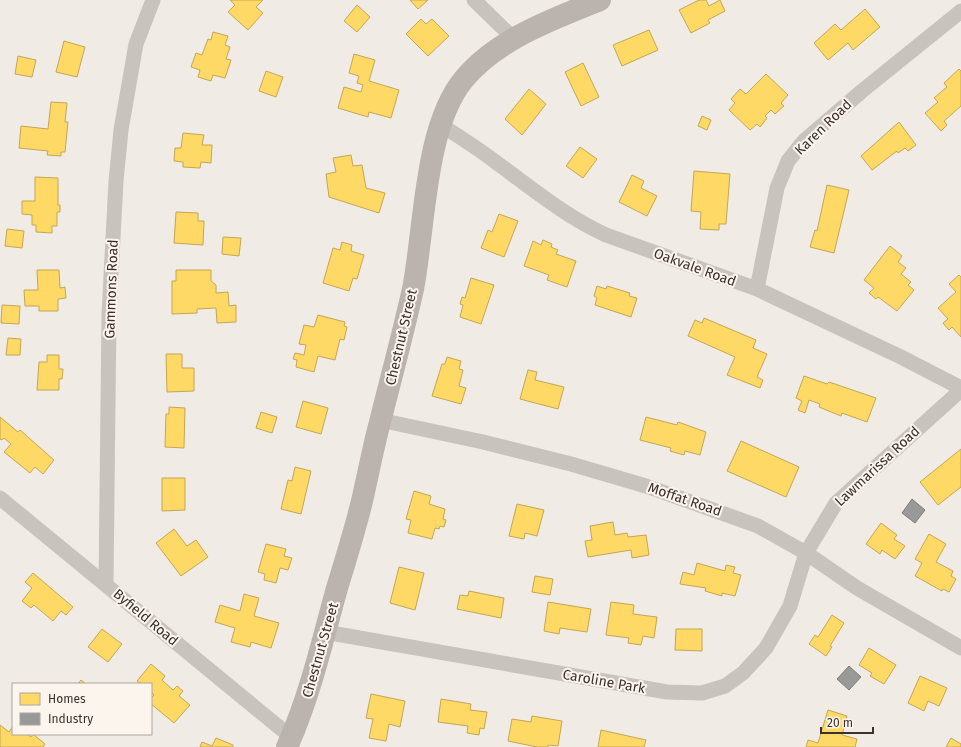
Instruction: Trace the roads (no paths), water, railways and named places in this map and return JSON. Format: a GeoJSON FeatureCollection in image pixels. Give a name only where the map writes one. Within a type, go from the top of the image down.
{"type":"FeatureCollection","features":[{"type":"Feature","properties":{"kind":"main road","name":"Chestnut Street"},"geometry":{"type":"LineString","coordinates":[[289,742],[306,700],[361,504],[412,290],[419,254],[431,162],[441,125],[453,96],[464,79],[485,58],[514,39],[559,17],[600,0]]}},
{"type":"Feature","properties":{"kind":"street","name":"Gammons Road"},"geometry":{"type":"LineString","coordinates":[[106,584],[109,314],[116,181],[121,130],[136,44],[148,9],[153,0]]}},
{"type":"Feature","properties":{"kind":"street"},"geometry":{"type":"LineString","coordinates":[[474,0],[514,39]]}},
{"type":"Feature","properties":{"kind":"street","name":"Karen Road"},"geometry":{"type":"LineString","coordinates":[[757,289],[776,188],[788,161],[804,141],[856,96],[961,11]]}},
{"type":"Feature","properties":{"kind":"street","name":"Oakvale Road"},"geometry":{"type":"LineString","coordinates":[[441,125],[496,162],[552,205],[585,225],[613,238],[757,289],[901,357],[961,389]]}},
{"type":"Feature","properties":{"kind":"street","name":"Lawmarissa Road"},"geometry":{"type":"LineString","coordinates":[[806,553],[836,503],[961,389]]}},
{"type":"Feature","properties":{"kind":"street","name":"Moffat Road"},"geometry":{"type":"LineString","coordinates":[[380,420],[491,444],[571,464],[646,486],[758,526],[806,553],[857,588],[961,648]]}},
{"type":"Feature","properties":{"kind":"street","name":"Byfield Road"},"geometry":{"type":"LineString","coordinates":[[0,498],[106,584],[289,742]]}},
{"type":"Feature","properties":{"kind":"street","name":"Caroline Park"},"geometry":{"type":"LineString","coordinates":[[325,632],[667,692],[702,693],[725,686],[743,672],[766,648],[790,606],[806,553]]}}]}
